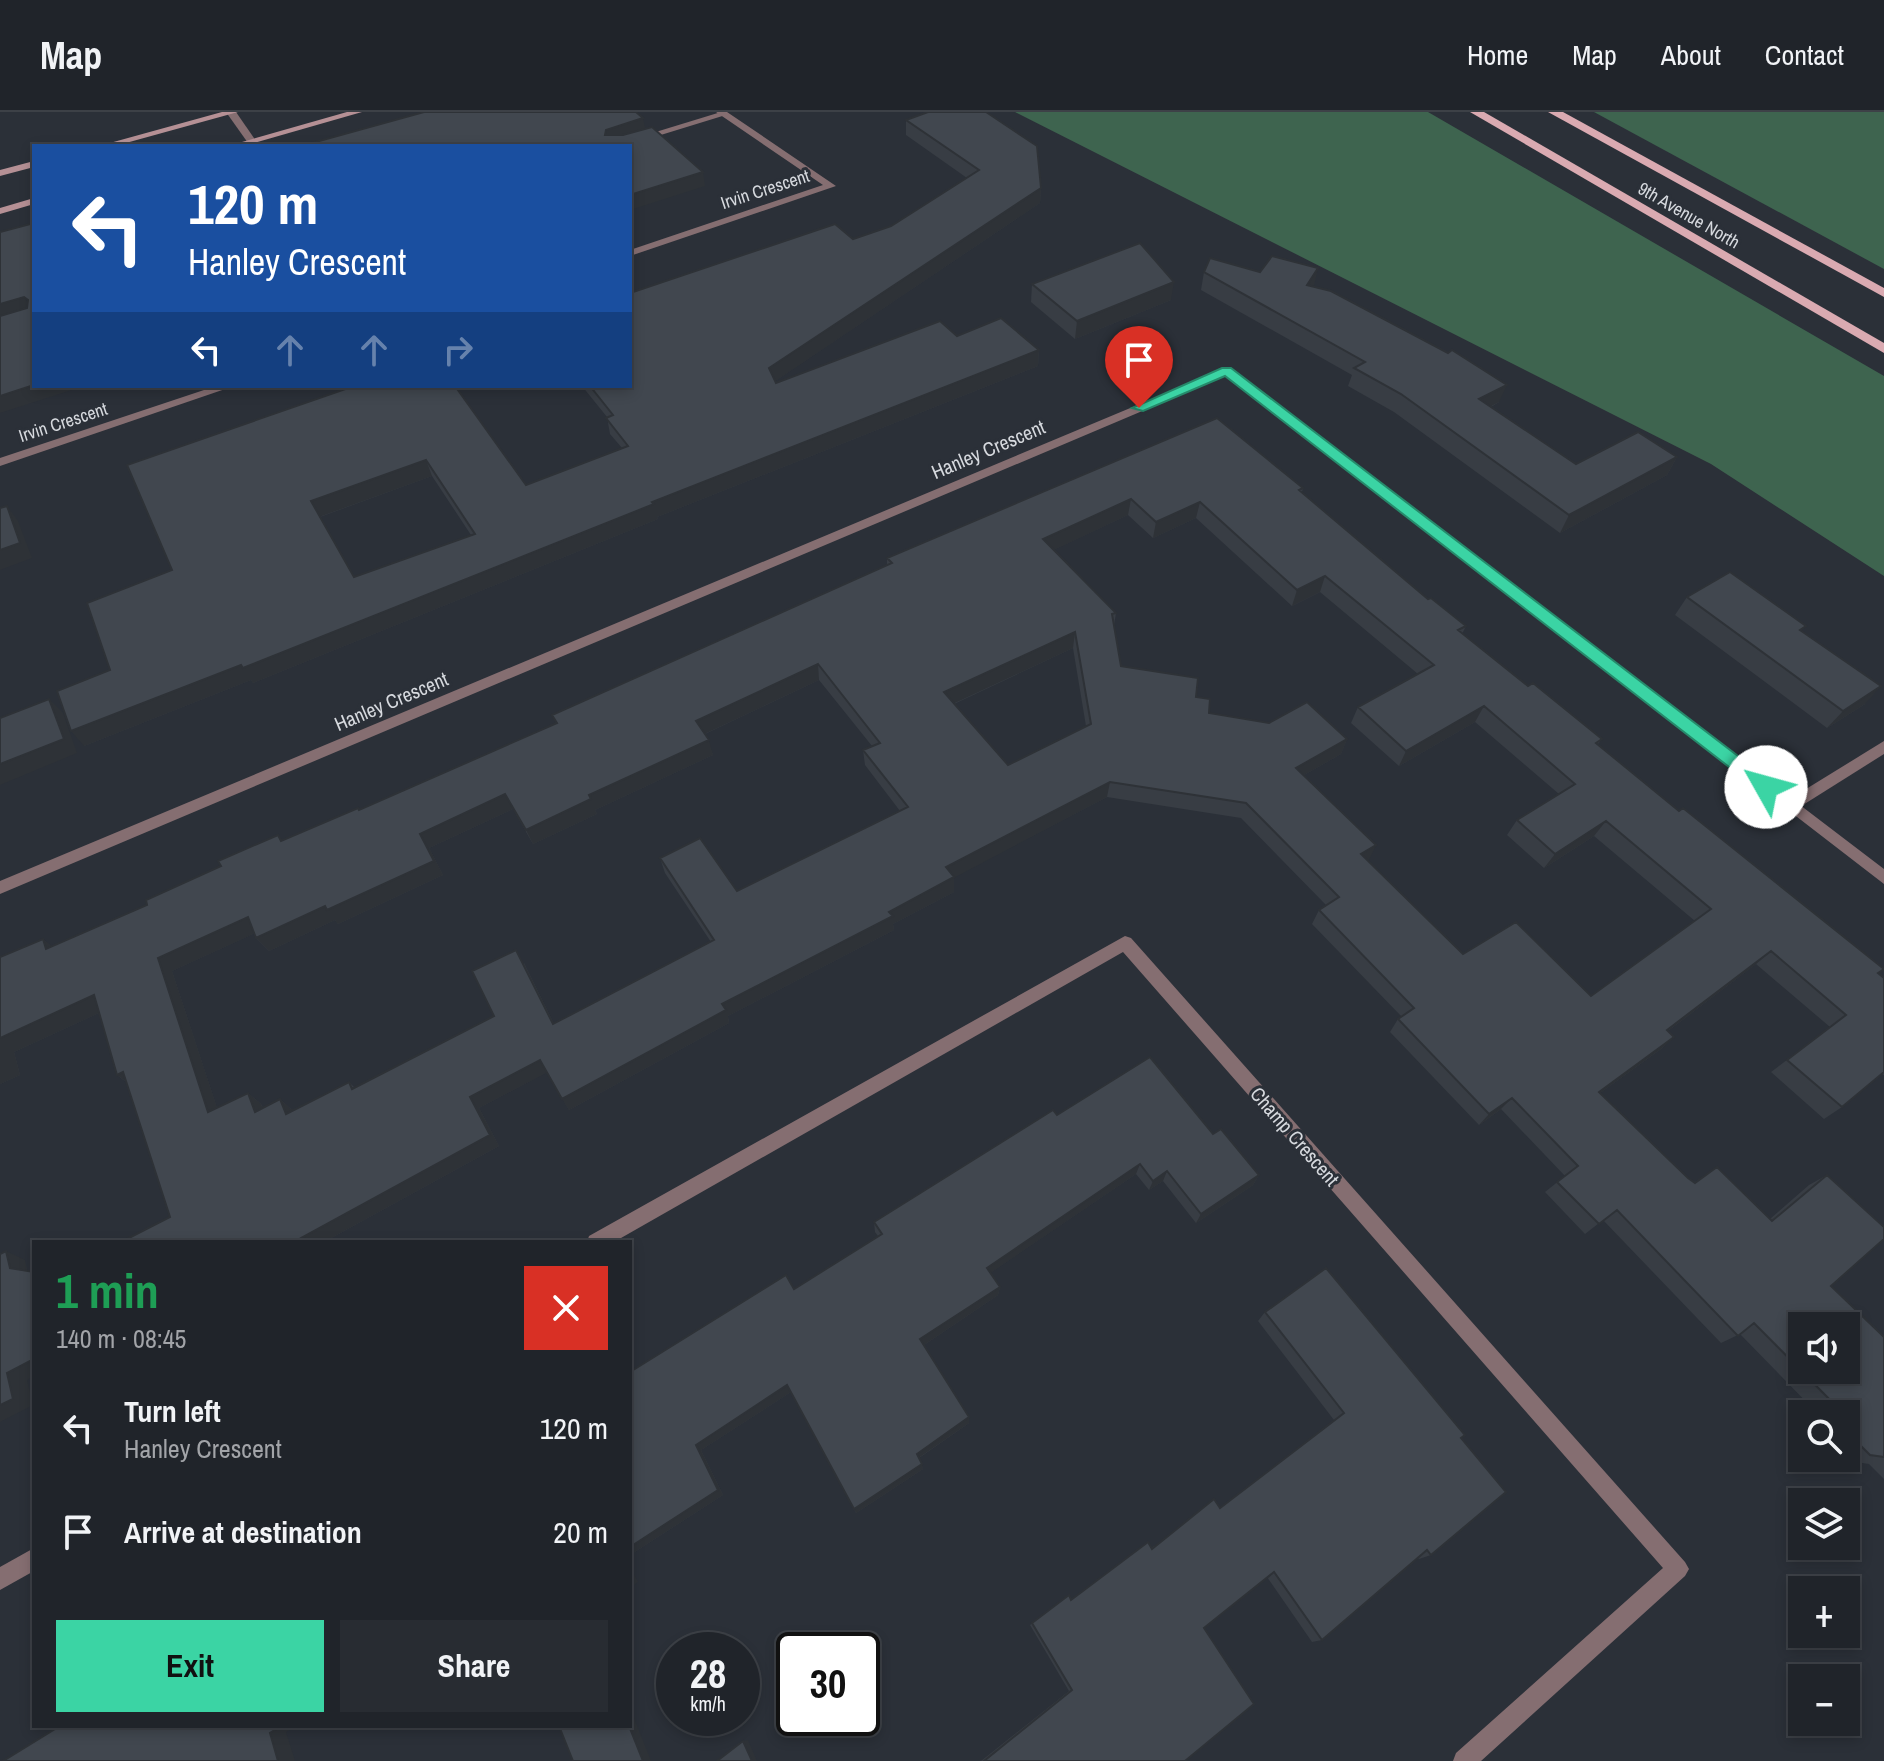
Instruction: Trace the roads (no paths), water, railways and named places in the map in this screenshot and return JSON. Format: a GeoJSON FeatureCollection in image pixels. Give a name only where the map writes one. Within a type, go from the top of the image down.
{"type":"FeatureCollection","features":[{"type":"Feature","properties":{"kind":"main road"},"geometry":{"type":"LineString","coordinates":[[112,144],[232,112]]}},
{"type":"Feature","properties":{"kind":"main road"},"geometry":{"type":"LineString","coordinates":[[240,144],[357,112]]}},
{"type":"Feature","properties":{"kind":"main road","name":"9th Avenue North"},"geometry":{"type":"LineString","coordinates":[[1476,112],[1884,349]]}},
{"type":"Feature","properties":{"kind":"main road","name":"9th Avenue North"},"geometry":{"type":"LineString","coordinates":[[1554,112],[1884,293]]}},
{"type":"Feature","properties":{"kind":"main road"},"geometry":{"type":"LineString","coordinates":[[0,173],[32,165]]}},
{"type":"Feature","properties":{"kind":"main road"},"geometry":{"type":"LineString","coordinates":[[0,211],[32,202]]}},
{"type":"Feature","properties":{"kind":"street"},"geometry":{"type":"LineString","coordinates":[[232,112],[251,141]]}},
{"type":"Feature","properties":{"kind":"street"},"geometry":{"type":"LineString","coordinates":[[622,144],[723,113]]}},
{"type":"Feature","properties":{"kind":"street","name":"Irvin Crescent"},"geometry":{"type":"LineString","coordinates":[[632,252],[831,186],[723,113]]}},
{"type":"Feature","properties":{"kind":"street","name":"Hanley Crescent"},"geometry":{"type":"LineString","coordinates":[[0,888],[1226,371],[1884,878]]}},
{"type":"Feature","properties":{"kind":"street","name":"Irvin Crescent"},"geometry":{"type":"LineString","coordinates":[[0,462],[222,388]]}},
{"type":"Feature","properties":{"kind":"street"},"geometry":{"type":"LineString","coordinates":[[1790,806],[1884,747]]}},
{"type":"Feature","properties":{"kind":"street","name":"Champ Crescent"},"geometry":{"type":"LineString","coordinates":[[600,1240],[1125,943],[1678,1569],[1464,1761]]}},
{"type":"Feature","properties":{"kind":"street"},"geometry":{"type":"LineString","coordinates":[[0,1579],[32,1560]]}}]}
